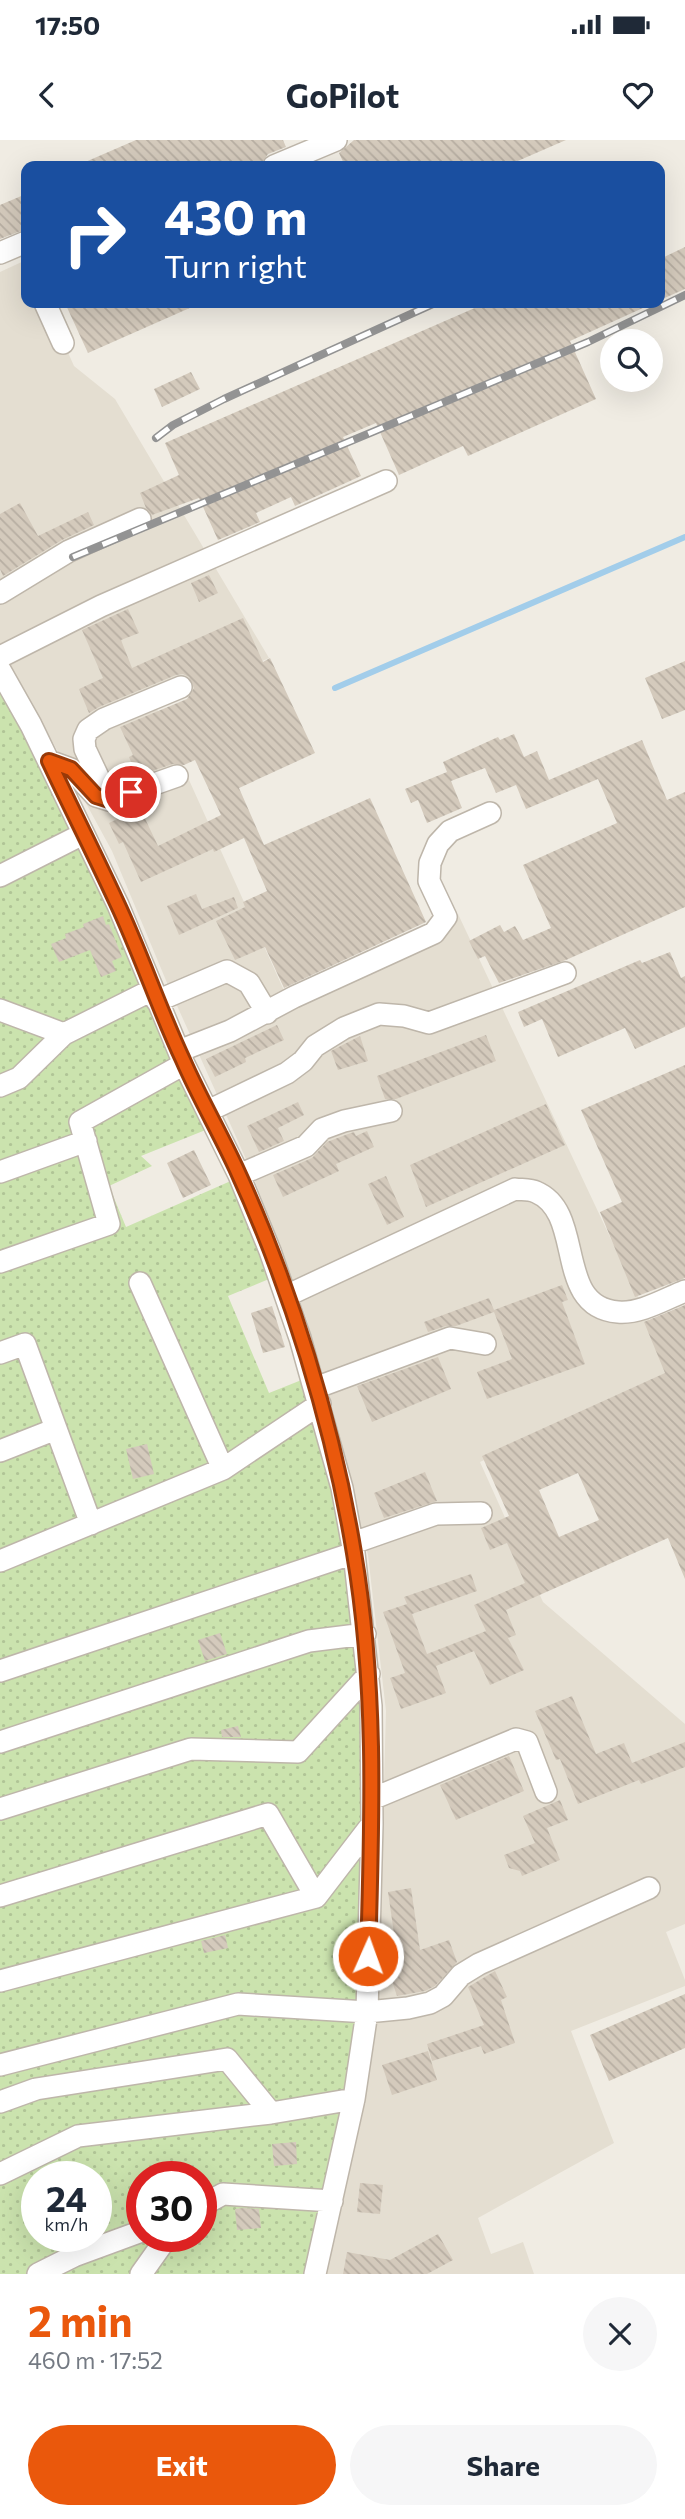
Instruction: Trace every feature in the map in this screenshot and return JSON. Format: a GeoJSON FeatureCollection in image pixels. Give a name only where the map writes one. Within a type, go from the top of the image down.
{"type":"FeatureCollection","features":[{"type":"Feature","properties":{"kind":"street"},"geometry":{"type":"LineString","coordinates":[[285,161],[336,140]]}},
{"type":"Feature","properties":{"kind":"street"},"geometry":{"type":"LineString","coordinates":[[47,308],[63,343]]}},
{"type":"Feature","properties":{"kind":"street"},"geometry":{"type":"LineString","coordinates":[[0,657],[101,606],[386,481]]}},
{"type":"Feature","properties":{"kind":"street"},"geometry":{"type":"LineString","coordinates":[[0,593],[69,551],[140,519]]}},
{"type":"Feature","properties":{"kind":"street"},"geometry":{"type":"LineString","coordinates":[[0,670],[49,761],[118,905],[181,1057],[239,1175],[286,1296],[318,1396],[342,1488],[353,1548],[369,1674],[372,1824],[367,2012],[354,2099],[332,2200],[312,2273]]}},
{"type":"Feature","properties":{"kind":"street"},"geometry":{"type":"LineString","coordinates":[[109,800],[85,749],[84,739],[88,730],[104,719],[181,687]]}},
{"type":"Feature","properties":{"kind":"street"},"geometry":{"type":"LineString","coordinates":[[49,761],[71,769],[96,796],[109,800],[177,776]]}},
{"type":"Feature","properties":{"kind":"street"},"geometry":{"type":"LineString","coordinates":[[0,1262],[109,1224],[80,1122],[181,1057],[294,997],[434,933],[446,918],[429,881],[430,863],[438,844],[450,831],[490,813]]}},
{"type":"Feature","properties":{"kind":"street"},"geometry":{"type":"LineString","coordinates":[[0,876],[83,834]]}},
{"type":"Feature","properties":{"kind":"street"},"geometry":{"type":"LineString","coordinates":[[0,1086],[19,1078],[64,1034],[154,996],[228,971],[249,983],[267,1013]]}},
{"type":"Feature","properties":{"kind":"street"},"geometry":{"type":"LineString","coordinates":[[208,1111],[288,1073],[303,1061],[314,1046],[344,1028],[379,1014],[404,1016],[429,1023],[565,973]]}},
{"type":"Feature","properties":{"kind":"street"},"geometry":{"type":"LineString","coordinates":[[0,1010],[64,1034]]}},
{"type":"Feature","properties":{"kind":"street"},"geometry":{"type":"LineString","coordinates":[[239,1175],[306,1146],[322,1129],[344,1121],[391,1111]]}},
{"type":"Feature","properties":{"kind":"street"},"geometry":{"type":"LineString","coordinates":[[0,1172],[86,1141]]}},
{"type":"Feature","properties":{"kind":"street"},"geometry":{"type":"LineString","coordinates":[[286,1296],[515,1189],[536,1192],[552,1203],[564,1227],[581,1291],[597,1306],[619,1312],[641,1309],[685,1291]]}},
{"type":"Feature","properties":{"kind":"street"},"geometry":{"type":"LineString","coordinates":[[140,1283],[223,1469]]}},
{"type":"Feature","properties":{"kind":"street"},"geometry":{"type":"LineString","coordinates":[[0,1561],[223,1469],[318,1396],[450,1338],[485,1344]]}},
{"type":"Feature","properties":{"kind":"street"},"geometry":{"type":"LineString","coordinates":[[0,1353],[25,1344],[91,1524]]}},
{"type":"Feature","properties":{"kind":"street"},"geometry":{"type":"LineString","coordinates":[[0,1451],[56,1429]]}},
{"type":"Feature","properties":{"kind":"street"},"geometry":{"type":"LineString","coordinates":[[0,1671],[353,1548],[436,1514],[481,1513]]}},
{"type":"Feature","properties":{"kind":"street"},"geometry":{"type":"LineString","coordinates":[[0,1742],[309,1641],[365,1634]]}},
{"type":"Feature","properties":{"kind":"street"},"geometry":{"type":"LineString","coordinates":[[0,1809],[191,1749],[298,1752],[369,1674]]}},
{"type":"Feature","properties":{"kind":"street"},"geometry":{"type":"LineString","coordinates":[[372,1799],[516,1739],[527,1742],[546,1792]]}},
{"type":"Feature","properties":{"kind":"street"},"geometry":{"type":"LineString","coordinates":[[0,1896],[268,1814],[316,1896]]}},
{"type":"Feature","properties":{"kind":"street"},"geometry":{"type":"LineString","coordinates":[[0,1981],[316,1896],[372,1824]]}},
{"type":"Feature","properties":{"kind":"street"},"geometry":{"type":"LineString","coordinates":[[0,2065],[238,2004],[367,2012],[430,2003],[443,1996],[461,1975],[479,1964],[649,1888]]}},
{"type":"Feature","properties":{"kind":"street"},"geometry":{"type":"LineString","coordinates":[[0,2102],[36,2089],[227,2059],[271,2113]]}},
{"type":"Feature","properties":{"kind":"street"},"geometry":{"type":"LineString","coordinates":[[0,2174],[78,2136],[271,2113],[354,2099]]}},
{"type":"Feature","properties":{"kind":"street"},"geometry":{"type":"LineString","coordinates":[[217,2197],[223,2194],[332,2200]]}},
{"type":"Feature","properties":{"kind":"street"},"geometry":{"type":"LineString","coordinates":[[38,2274],[74,2256],[126,2237]]}},
{"type":"Feature","properties":{"kind":"street"},"geometry":{"type":"LineString","coordinates":[[141,2274],[157,2252]]}},
{"type":"Feature","properties":{"kind":"shaded area"},"geometry":{"type":"Polygon","coordinates":[[[21,262],[21,308],[48,308],[74,366],[115,399],[269,658],[157,709],[286,995],[458,914],[674,1373],[480,1462],[543,1602],[685,1724],[685,1924],[666,1932],[685,1986],[571,2031],[614,2143],[478,2218],[491,2254],[523,2242],[534,2274],[325,2274],[378,1996],[386,1711],[368,1555],[307,1320],[250,1168],[170,990],[112,851],[0,650],[0,272],[21,262]]]}},
{"type":"Feature","properties":{"kind":"green space"},"geometry":{"type":"Polygon","coordinates":[[[0,686],[89,862],[208,1129],[141,1156],[152,1166],[109,1186],[126,1227],[233,1180],[248,1212],[269,1279],[228,1296],[269,1393],[304,1379],[341,1524],[362,1693],[363,1810],[358,2001],[351,2076],[304,2274],[0,2274],[0,686]]]}},
{"type":"Feature","properties":{"kind":"building"},"geometry":{"type":"Polygon","coordinates":[[[136,140],[283,140],[286,147],[268,154],[263,161],[88,161],[136,140]]]}},
{"type":"Feature","properties":{"kind":"building"},"geometry":{"type":"Polygon","coordinates":[[[354,140],[566,140],[518,161],[343,161],[339,153],[354,140]]]}},
{"type":"Feature","properties":{"kind":"building"},"geometry":{"type":"Polygon","coordinates":[[[21,196],[21,231],[0,239],[0,205],[21,196]]]}},
{"type":"Feature","properties":{"kind":"building"},"geometry":{"type":"Polygon","coordinates":[[[685,247],[685,289],[665,298],[665,257],[685,247]]]}},
{"type":"Feature","properties":{"kind":"building"},"geometry":{"type":"Polygon","coordinates":[[[67,308],[190,308],[88,353],[67,308]]]}},
{"type":"Feature","properties":{"kind":"building"},"geometry":{"type":"Polygon","coordinates":[[[475,308],[643,308],[570,341],[596,399],[468,456],[463,446],[399,475],[376,423],[343,437],[361,476],[295,506],[291,497],[256,513],[260,522],[218,540],[199,498],[152,515],[146,508],[140,493],[179,475],[165,443],[475,308]]]}},
{"type":"Feature","properties":{"kind":"building"},"geometry":{"type":"Polygon","coordinates":[[[191,372],[200,389],[162,407],[154,389],[191,372]]]}},
{"type":"Feature","properties":{"kind":"building"},"geometry":{"type":"Polygon","coordinates":[[[20,503],[38,536],[88,512],[94,525],[62,540],[3,576],[0,569],[0,514],[20,503]]]}},
{"type":"Feature","properties":{"kind":"building"},"geometry":{"type":"Polygon","coordinates":[[[209,575],[218,593],[199,602],[191,583],[209,575]]]}},
{"type":"Feature","properties":{"kind":"building"},"geometry":{"type":"Polygon","coordinates":[[[128,609],[139,633],[121,640],[132,668],[243,618],[263,662],[270,658],[315,753],[239,788],[264,845],[370,798],[426,922],[284,988],[265,947],[235,960],[216,921],[245,907],[243,902],[267,891],[244,838],[141,882],[123,842],[119,844],[109,823],[140,808],[158,846],[221,815],[195,760],[137,776],[129,757],[133,755],[120,727],[187,699],[194,688],[189,677],[176,675],[89,713],[79,689],[103,678],[82,630],[128,609]]]}},
{"type":"Feature","properties":{"kind":"building"},"geometry":{"type":"Polygon","coordinates":[[[685,661],[685,710],[662,719],[645,678],[685,661]]]}},
{"type":"Feature","properties":{"kind":"building"},"geometry":{"type":"Polygon","coordinates":[[[514,734],[524,757],[537,751],[549,780],[642,740],[667,800],[685,792],[685,907],[566,960],[499,983],[485,956],[478,959],[469,941],[500,925],[504,932],[515,926],[523,940],[551,928],[523,865],[617,823],[598,779],[526,809],[516,785],[496,793],[485,768],[451,781],[462,808],[427,823],[418,800],[411,803],[405,789],[447,772],[443,762],[498,737],[500,740],[514,734]]]}},
{"type":"Feature","properties":{"kind":"building"},"geometry":{"type":"Polygon","coordinates":[[[196,894],[202,909],[234,897],[238,908],[179,935],[167,906],[196,894]]]}},
{"type":"Feature","properties":{"kind":"building"},"geometry":{"type":"Polygon","coordinates":[[[103,916],[122,957],[112,961],[116,971],[101,977],[90,950],[59,962],[51,944],[66,938],[65,934],[84,927],[83,924],[103,916]]]}},
{"type":"Feature","properties":{"kind":"building"},"geometry":{"type":"Polygon","coordinates":[[[670,952],[681,978],[685,976],[685,1027],[635,1049],[625,1028],[558,1057],[542,1019],[524,1027],[518,1012],[640,960],[642,963],[670,952]]]}},
{"type":"Feature","properties":{"kind":"building"},"geometry":{"type":"Polygon","coordinates":[[[277,1025],[284,1040],[245,1058],[246,1062],[215,1077],[206,1059],[277,1025]]]}},
{"type":"Feature","properties":{"kind":"building"},"geometry":{"type":"Polygon","coordinates":[[[486,1035],[496,1061],[396,1099],[385,1099],[377,1076],[486,1035]]]}},
{"type":"Feature","properties":{"kind":"building"},"geometry":{"type":"Polygon","coordinates":[[[360,1036],[368,1061],[338,1070],[331,1051],[360,1036]]]}},
{"type":"Feature","properties":{"kind":"building"},"geometry":{"type":"Polygon","coordinates":[[[685,1065],[685,1278],[635,1297],[600,1212],[622,1202],[581,1110],[685,1065]]]}},
{"type":"Feature","properties":{"kind":"building"},"geometry":{"type":"Polygon","coordinates":[[[298,1102],[304,1115],[278,1128],[284,1141],[259,1152],[247,1126],[298,1102]]]}},
{"type":"Feature","properties":{"kind":"building"},"geometry":{"type":"Polygon","coordinates":[[[546,1104],[565,1145],[426,1207],[410,1165],[546,1104]]]}},
{"type":"Feature","properties":{"kind":"building"},"geometry":{"type":"Polygon","coordinates":[[[367,1131],[374,1147],[336,1164],[339,1171],[283,1197],[273,1175],[312,1158],[327,1142],[354,1132],[356,1136],[367,1131]]]}},
{"type":"Feature","properties":{"kind":"building"},"geometry":{"type":"Polygon","coordinates":[[[194,1150],[211,1185],[183,1198],[167,1163],[194,1150]]]}},
{"type":"Feature","properties":{"kind":"building"},"geometry":{"type":"Polygon","coordinates":[[[386,1176],[404,1217],[387,1225],[368,1184],[386,1176]]]}},
{"type":"Feature","properties":{"kind":"building"},"geometry":{"type":"Polygon","coordinates":[[[562,1285],[568,1300],[562,1302],[585,1364],[487,1399],[477,1372],[512,1359],[494,1312],[456,1326],[428,1332],[424,1322],[489,1298],[494,1310],[562,1285]]]}},
{"type":"Feature","properties":{"kind":"building"},"geometry":{"type":"Polygon","coordinates":[[[685,1305],[685,1579],[668,1538],[506,1610],[516,1635],[508,1638],[524,1670],[490,1685],[474,1651],[436,1666],[446,1693],[401,1709],[390,1678],[405,1673],[383,1612],[407,1604],[404,1597],[471,1574],[477,1591],[412,1614],[427,1654],[486,1631],[474,1605],[525,1583],[507,1543],[490,1550],[481,1528],[509,1516],[482,1456],[665,1373],[644,1322],[685,1305]],[[578,1473],[539,1490],[559,1537],[599,1520],[578,1473]]]}},
{"type":"Feature","properties":{"kind":"building"},"geometry":{"type":"Polygon","coordinates":[[[272,1306],[285,1347],[263,1353],[251,1313],[272,1306]]]}},
{"type":"Feature","properties":{"kind":"building"},"geometry":{"type":"Polygon","coordinates":[[[438,1357],[451,1389],[372,1422],[357,1386],[438,1357]]]}},
{"type":"Feature","properties":{"kind":"building"},"geometry":{"type":"Polygon","coordinates":[[[147,1444],[154,1474],[133,1479],[126,1449],[147,1444]]]}},
{"type":"Feature","properties":{"kind":"building"},"geometry":{"type":"Polygon","coordinates":[[[425,1472],[437,1501],[384,1518],[374,1493],[425,1472]]]}},
{"type":"Feature","properties":{"kind":"building"},"geometry":{"type":"Polygon","coordinates":[[[220,1633],[227,1654],[205,1661],[198,1640],[220,1633]]]}},
{"type":"Feature","properties":{"kind":"building"},"geometry":{"type":"Polygon","coordinates":[[[572,1696],[596,1754],[624,1743],[632,1763],[685,1742],[685,1767],[641,1784],[639,1780],[578,1804],[560,1759],[556,1760],[535,1711],[572,1696]]]}},
{"type":"Feature","properties":{"kind":"building"},"geometry":{"type":"Polygon","coordinates":[[[238,1726],[241,1737],[222,1737],[221,1730],[238,1726]]]}},
{"type":"Feature","properties":{"kind":"building"},"geometry":{"type":"Polygon","coordinates":[[[509,1756],[524,1791],[456,1820],[440,1785],[509,1756]]]}},
{"type":"Feature","properties":{"kind":"building"},"geometry":{"type":"Polygon","coordinates":[[[560,1800],[568,1820],[547,1828],[560,1860],[522,1876],[520,1871],[509,1868],[504,1855],[535,1843],[523,1816],[560,1800]]]}},
{"type":"Feature","properties":{"kind":"building"},"geometry":{"type":"Polygon","coordinates":[[[411,1888],[420,1950],[449,1940],[457,1962],[435,1986],[425,1991],[397,1996],[389,1972],[399,1968],[388,1892],[411,1888]]]}},
{"type":"Feature","properties":{"kind":"building"},"geometry":{"type":"Polygon","coordinates":[[[225,1935],[228,1948],[204,1953],[201,1941],[225,1935]]]}},
{"type":"Feature","properties":{"kind":"building"},"geometry":{"type":"Polygon","coordinates":[[[495,1971],[507,1997],[501,2000],[515,2043],[484,2054],[481,2046],[432,2061],[427,2044],[484,2025],[468,1987],[495,1971]]]}},
{"type":"Feature","properties":{"kind":"building"},"geometry":{"type":"Polygon","coordinates":[[[685,1994],[685,2048],[609,2081],[590,2035],[685,1994]]]}},
{"type":"Feature","properties":{"kind":"building"},"geometry":{"type":"Polygon","coordinates":[[[428,2051],[437,2080],[392,2095],[382,2065],[428,2051]]]}},
{"type":"Feature","properties":{"kind":"building"},"geometry":{"type":"Polygon","coordinates":[[[296,2142],[297,2164],[274,2166],[272,2144],[296,2142]]]}},
{"type":"Feature","properties":{"kind":"building"},"geometry":{"type":"Polygon","coordinates":[[[360,2183],[383,2185],[380,2214],[357,2212],[360,2183]]]}},
{"type":"Feature","properties":{"kind":"building"},"geometry":{"type":"Polygon","coordinates":[[[235,2209],[259,2209],[261,2228],[237,2230],[235,2209]]]}},
{"type":"Feature","properties":{"kind":"building"},"geometry":{"type":"Polygon","coordinates":[[[438,2234],[453,2260],[427,2274],[343,2274],[347,2252],[390,2260],[438,2234]]]}},
{"type":"Feature","properties":{"kind":"waterway"},"geometry":{"type":"LineString","coordinates":[[335,688],[685,537]]}},
{"type":"Feature","properties":{"kind":"railway"},"geometry":{"type":"LineString","coordinates":[[665,305],[685,295]]}},
{"type":"Feature","properties":{"kind":"railway"},"geometry":{"type":"LineString","coordinates":[[156,438],[173,425],[224,399],[424,308]]}},
{"type":"Feature","properties":{"kind":"railway"},"geometry":{"type":"LineString","coordinates":[[73,557],[588,342],[658,308]]}},
{"type":"Feature","properties":{"kind":"route"},"geometry":{"type":"LineString","coordinates":[[131,792],[109,800],[96,796],[71,769],[49,761],[118,905],[184,1064],[236,1168],[270,1251],[320,1405],[342,1488],[354,1553],[369,1674],[372,1824],[368,1956]]}}]}
